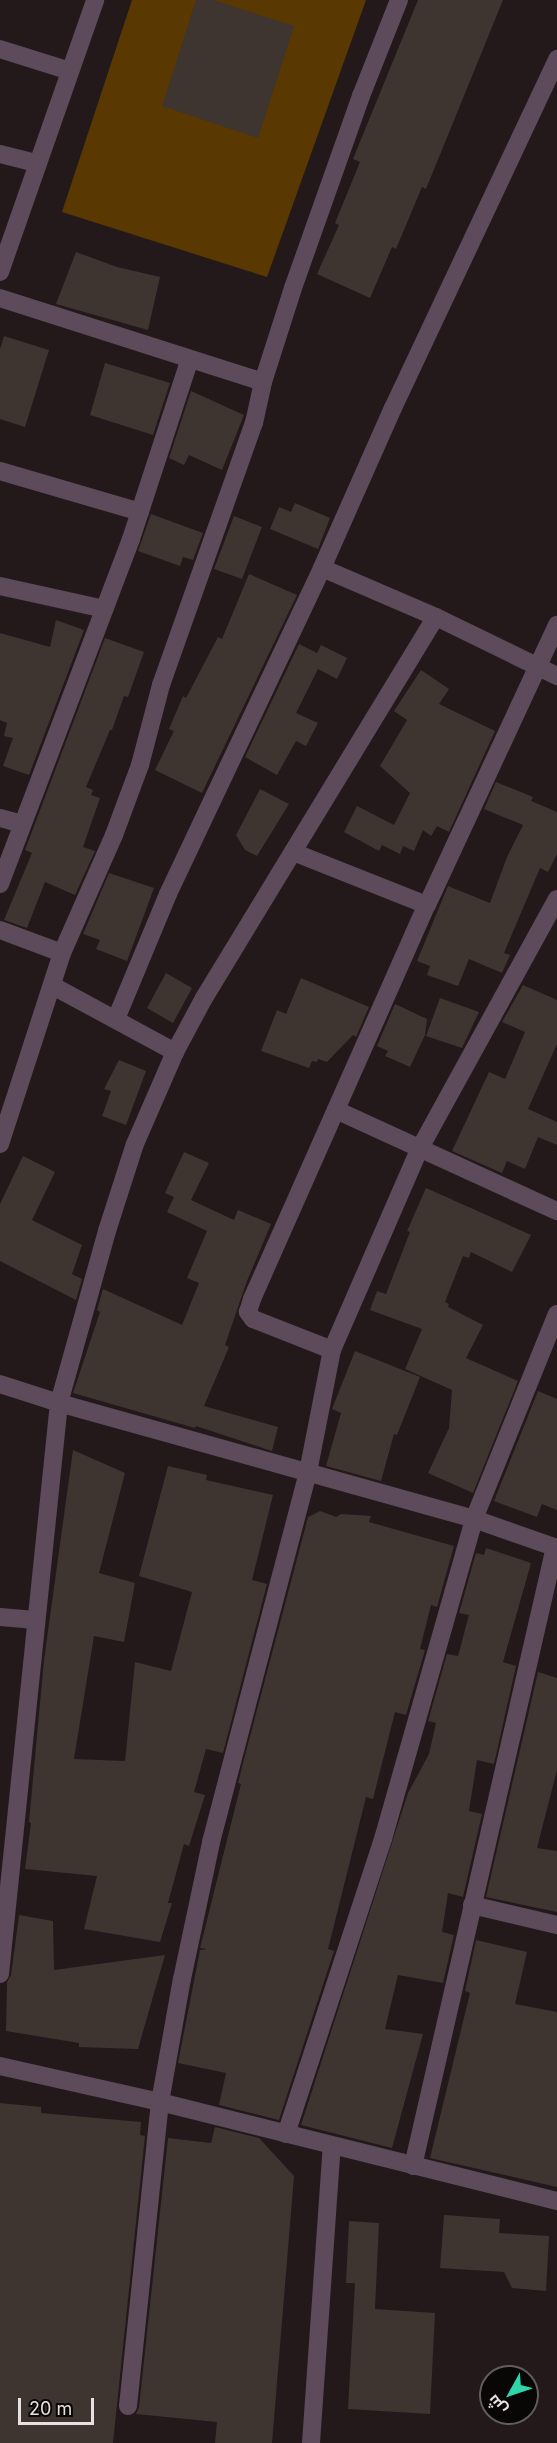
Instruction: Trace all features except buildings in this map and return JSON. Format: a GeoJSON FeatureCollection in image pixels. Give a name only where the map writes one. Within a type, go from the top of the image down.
{"type":"FeatureCollection","features":[{"type":"Feature","properties":{"kind":"street"},"geometry":{"type":"LineString","coordinates":[[0,272],[36,163],[95,0]]}},
{"type":"Feature","properties":{"kind":"street"},"geometry":{"type":"LineString","coordinates":[[0,1143],[62,953],[114,835],[140,765],[161,685],[247,445],[263,382],[325,195],[399,0]]}},
{"type":"Feature","properties":{"kind":"street"},"geometry":{"type":"LineString","coordinates":[[0,49],[70,71]]}},
{"type":"Feature","properties":{"kind":"street"},"geometry":{"type":"LineString","coordinates":[[116,1019],[168,894],[322,568],[393,408],[557,59]]}},
{"type":"Feature","properties":{"kind":"street"},"geometry":{"type":"LineString","coordinates":[[0,154],[36,163]]}},
{"type":"Feature","properties":{"kind":"street"},"geometry":{"type":"LineString","coordinates":[[0,298],[263,382]]}},
{"type":"Feature","properties":{"kind":"street"},"geometry":{"type":"LineString","coordinates":[[0,884],[105,609],[140,512],[190,359]]}},
{"type":"Feature","properties":{"kind":"street"},"geometry":{"type":"LineString","coordinates":[[0,471],[140,512]]}},
{"type":"Feature","properties":{"kind":"street"},"geometry":{"type":"LineString","coordinates":[[322,568],[436,617],[557,676]]}},
{"type":"Feature","properties":{"kind":"street"},"geometry":{"type":"LineString","coordinates":[[0,586],[105,609]]}},
{"type":"Feature","properties":{"kind":"street"},"geometry":{"type":"LineString","coordinates":[[0,1974],[59,1403],[107,1231],[128,1166],[175,1052],[436,617]]}},
{"type":"Feature","properties":{"kind":"street"},"geometry":{"type":"LineString","coordinates":[[332,1350],[253,1319],[248,1312],[267,1262],[427,905],[557,625]]}},
{"type":"Feature","properties":{"kind":"street"},"geometry":{"type":"LineString","coordinates":[[0,818],[22,824]]}},
{"type":"Feature","properties":{"kind":"street"},"geometry":{"type":"LineString","coordinates":[[293,852],[427,905]]}},
{"type":"Feature","properties":{"kind":"street"},"geometry":{"type":"LineString","coordinates":[[128,2406],[160,2102],[211,1842],[308,1472],[332,1350],[420,1148],[557,899]]}},
{"type":"Feature","properties":{"kind":"street"},"geometry":{"type":"LineString","coordinates":[[0,930],[62,953]]}},
{"type":"Feature","properties":{"kind":"street"},"geometry":{"type":"LineString","coordinates":[[53,986],[175,1052]]}},
{"type":"Feature","properties":{"kind":"street"},"geometry":{"type":"LineString","coordinates":[[336,1110],[557,1211]]}},
{"type":"Feature","properties":{"kind":"street"},"geometry":{"type":"LineString","coordinates":[[286,2133],[383,1839],[474,1518],[557,1314]]}},
{"type":"Feature","properties":{"kind":"street"},"geometry":{"type":"LineString","coordinates":[[0,1384],[59,1403],[474,1518],[556,1547],[413,2166]]}},
{"type":"Feature","properties":{"kind":"street"},"geometry":{"type":"LineString","coordinates":[[0,1617],[35,1620]]}},
{"type":"Feature","properties":{"kind":"street"},"geometry":{"type":"LineString","coordinates":[[472,1905],[557,1925]]}},
{"type":"Feature","properties":{"kind":"street"},"geometry":{"type":"LineString","coordinates":[[0,2066],[160,2102],[557,2201]]}},
{"type":"Feature","properties":{"kind":"street"},"geometry":{"type":"LineString","coordinates":[[311,2443],[332,2146]]}},
{"type":"Feature","properties":{"kind":"shaded area"},"geometry":{"type":"Polygon","coordinates":[[[132,0],[366,0],[267,277],[62,212],[132,0]]]}}]}
